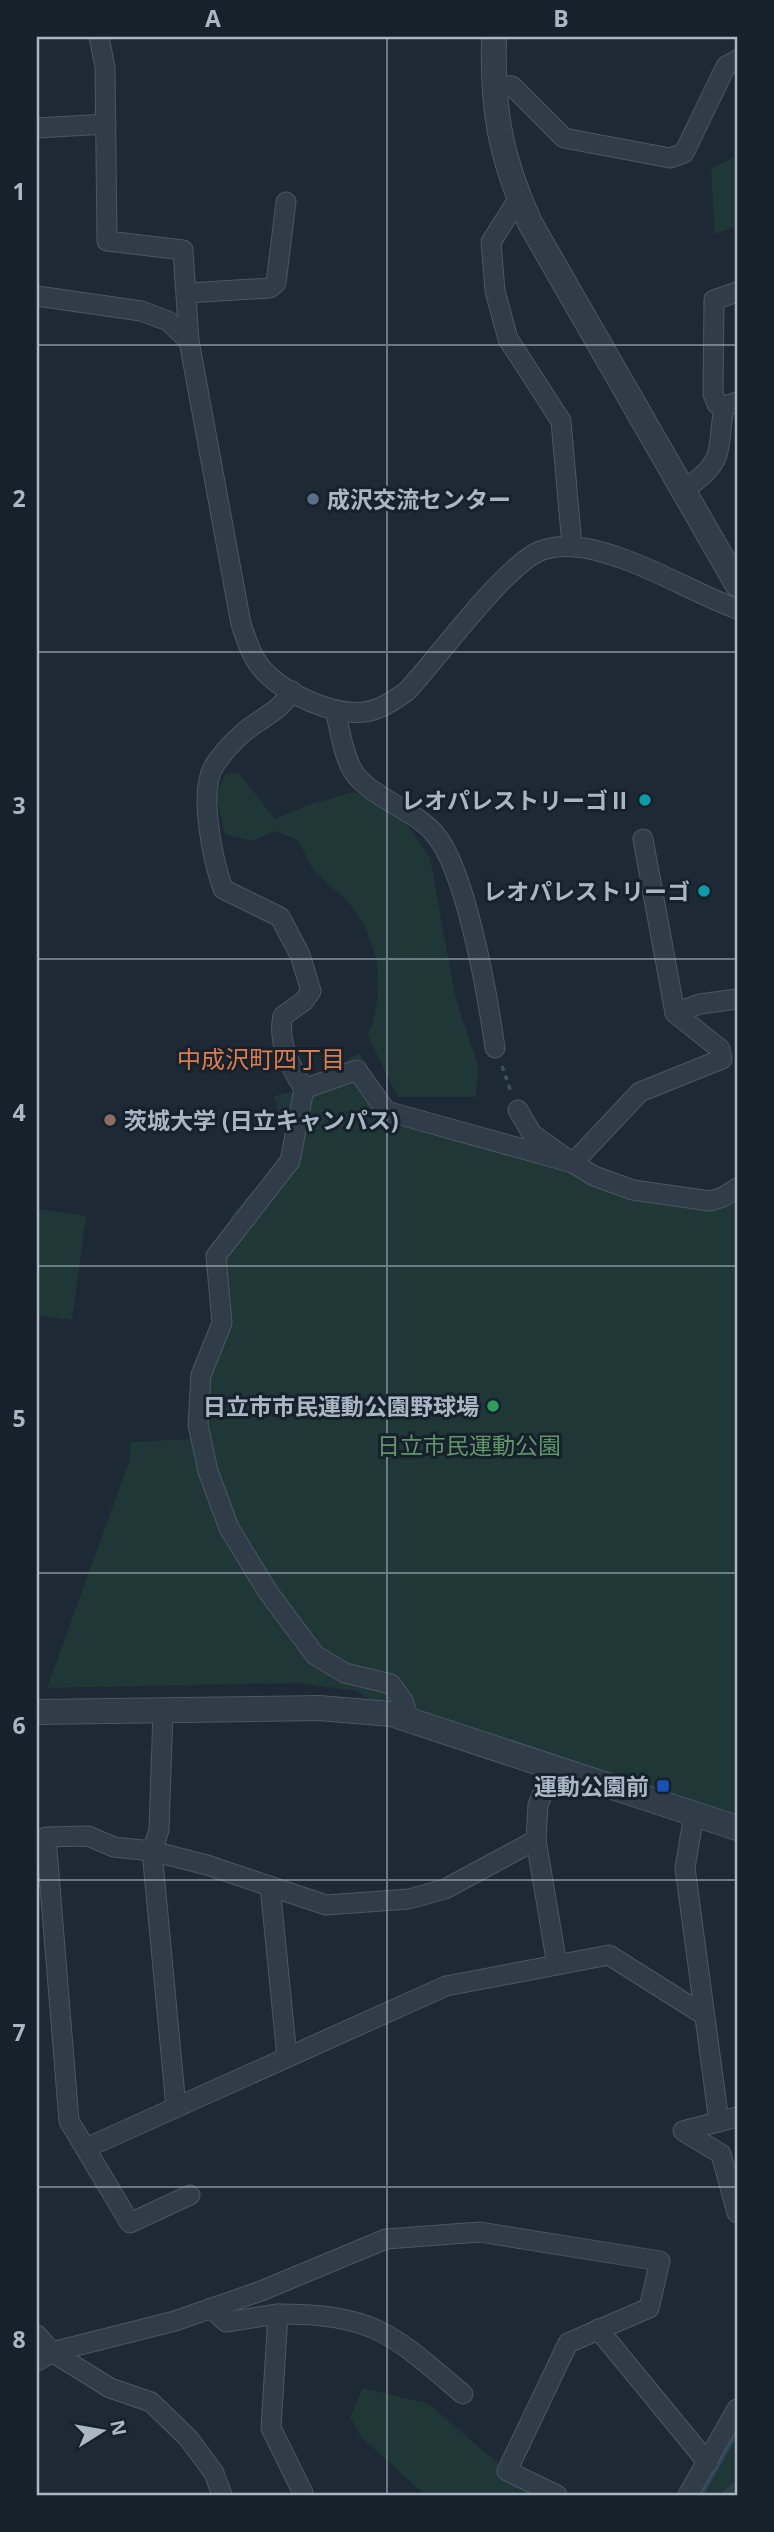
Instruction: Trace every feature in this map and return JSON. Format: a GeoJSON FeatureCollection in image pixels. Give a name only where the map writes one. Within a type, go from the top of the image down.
{"type":"FeatureCollection","features":[{"type":"Feature","properties":{"kind":"street"},"geometry":{"type":"LineString","coordinates":[[99,37],[105,67],[107,241],[183,250],[189,341],[242,624],[250,649],[264,671],[292,691],[335,710],[350,713],[375,710],[407,691],[513,569],[541,551],[572,546],[630,562],[690,591],[737,609]]}},
{"type":"Feature","properties":{"kind":"street"},"geometry":{"type":"LineString","coordinates":[[494,37],[493,85],[497,126],[510,177],[519,198],[682,492],[737,584]]}},
{"type":"Feature","properties":{"kind":"street"},"geometry":{"type":"LineString","coordinates":[[493,85],[512,86],[564,138],[670,158],[684,153],[726,66],[737,60]]}},
{"type":"Feature","properties":{"kind":"street"},"geometry":{"type":"LineString","coordinates":[[37,128],[106,124]]}},
{"type":"Feature","properties":{"kind":"street"},"geometry":{"type":"LineString","coordinates":[[519,198],[491,242],[495,291],[508,339],[561,421],[572,546]]}},
{"type":"Feature","properties":{"kind":"street"},"geometry":{"type":"LineString","coordinates":[[187,293],[270,288],[276,283],[286,202]]}},
{"type":"Feature","properties":{"kind":"street"},"geometry":{"type":"LineString","coordinates":[[682,492],[713,464],[718,450],[719,426],[731,404],[717,404],[713,394],[714,300],[737,292]]}},
{"type":"Feature","properties":{"kind":"street"},"geometry":{"type":"LineString","coordinates":[[37,296],[141,310],[168,321],[189,341]]}},
{"type":"Feature","properties":{"kind":"street"},"geometry":{"type":"LineString","coordinates":[[292,691],[284,705],[243,733],[213,767],[207,797],[215,863],[223,889],[280,917],[303,963],[311,991],[304,1001],[283,1016],[279,1030],[293,1071],[304,1089],[290,1161],[216,1256],[222,1323],[201,1375],[198,1425],[208,1471],[229,1528],[268,1592],[316,1655],[345,1673],[391,1684],[403,1701],[409,1719]]}},
{"type":"Feature","properties":{"kind":"street"},"geometry":{"type":"LineString","coordinates":[[335,710],[352,770],[362,782],[408,811],[435,834],[457,875],[487,992],[495,1048]]}},
{"type":"Feature","properties":{"kind":"street"},"geometry":{"type":"LineString","coordinates":[[573,1163],[640,1092],[722,1059],[720,1048],[675,1013],[643,839]]}},
{"type":"Feature","properties":{"kind":"street"},"geometry":{"type":"LineString","coordinates":[[675,1013],[700,1004],[737,999]]}},
{"type":"Feature","properties":{"kind":"street"},"geometry":{"type":"LineString","coordinates":[[304,1089],[357,1070],[386,1111],[573,1163]]}},
{"type":"Feature","properties":{"kind":"street"},"geometry":{"type":"LineString","coordinates":[[518,1110],[532,1135],[594,1176],[646,1191],[710,1200],[723,1197],[737,1188]]}},
{"type":"Feature","properties":{"kind":"street"},"geometry":{"type":"LineString","coordinates":[[37,1712],[343,1709],[409,1719],[737,1828]]}},
{"type":"Feature","properties":{"kind":"street"},"geometry":{"type":"LineString","coordinates":[[163,1712],[159,1830],[152,1851],[176,2107]]}},
{"type":"Feature","properties":{"kind":"street"},"geometry":{"type":"LineString","coordinates":[[553,1766],[538,1805],[536,1840],[556,1965]]}},
{"type":"Feature","properties":{"kind":"street"},"geometry":{"type":"LineString","coordinates":[[694,1814],[685,1868],[704,2015],[728,2119],[683,2131],[721,2154],[737,2213]]}},
{"type":"Feature","properties":{"kind":"street"},"geometry":{"type":"LineString","coordinates":[[190,2195],[130,2223],[69,2121],[45,1920],[46,1837],[88,1836],[114,1847],[152,1851],[326,1905],[409,1899],[445,1889],[536,1840]]}},
{"type":"Feature","properties":{"kind":"street"},"geometry":{"type":"LineString","coordinates":[[270,1886],[287,2057]]}},
{"type":"Feature","properties":{"kind":"street"},"geometry":{"type":"LineString","coordinates":[[86,2148],[446,1986],[609,1955],[704,2015]]}},
{"type":"Feature","properties":{"kind":"street"},"geometry":{"type":"LineString","coordinates":[[44,2356],[211,2308],[338,2261],[386,2239],[480,2232],[660,2261],[649,2308],[568,2343],[507,2471],[557,2495]]}},
{"type":"Feature","properties":{"kind":"street"},"geometry":{"type":"LineString","coordinates":[[211,2308],[226,2322],[278,2314],[345,2318],[377,2328],[412,2351],[463,2394]]}},
{"type":"Feature","properties":{"kind":"street"},"geometry":{"type":"LineString","coordinates":[[278,2314],[271,2428],[303,2493]]}},
{"type":"Feature","properties":{"kind":"street"},"geometry":{"type":"LineString","coordinates":[[598,2329],[708,2463]]}},
{"type":"Feature","properties":{"kind":"street"},"geometry":{"type":"LineString","coordinates":[[37,2335],[44,2356],[110,2388],[151,2402],[189,2439],[214,2473],[222,2495]]}},
{"type":"Feature","properties":{"kind":"street"},"geometry":{"type":"LineString","coordinates":[[688,2495],[737,2409]]}},
{"type":"Feature","properties":{"kind":"lane"},"geometry":{"type":"LineString","coordinates":[[728,2495],[737,2488]]}},
{"type":"Feature","properties":{"kind":"path"},"geometry":{"type":"LineString","coordinates":[[495,1048],[518,1110]]}},
{"type":"Feature","properties":{"kind":"green space"},"geometry":{"type":"Polygon","coordinates":[[[737,156],[737,226],[715,234],[711,169],[737,156]]]}},
{"type":"Feature","properties":{"kind":"green space"},"geometry":{"type":"Polygon","coordinates":[[[238,772],[275,819],[308,805],[354,792],[399,812],[430,858],[455,996],[478,1066],[476,1097],[398,1097],[367,1034],[373,1024],[378,995],[377,961],[365,926],[349,903],[313,870],[298,840],[275,831],[252,841],[225,834],[216,796],[225,775],[238,772]]]}},
{"type":"Feature","properties":{"kind":"green space","name":"日立市民運動公園"},"geometry":{"type":"Polygon","coordinates":[[[360,1053],[389,1106],[683,1197],[737,1188],[737,1828],[391,1714],[357,1691],[299,1683],[47,1688],[129,1462],[131,1442],[191,1439],[202,1426],[218,1289],[232,1214],[292,1149],[274,1096],[304,1089],[308,1079],[360,1053]]]}},
{"type":"Feature","properties":{"kind":"green space"},"geometry":{"type":"Polygon","coordinates":[[[37,1209],[86,1216],[72,1320],[37,1315],[37,1209]]]}},
{"type":"Feature","properties":{"kind":"green space"},"geometry":{"type":"Polygon","coordinates":[[[363,2388],[429,2404],[507,2471],[557,2495],[425,2495],[362,2438],[350,2417],[363,2388]]]}},
{"type":"Feature","properties":{"kind":"green space"},"geometry":{"type":"Polygon","coordinates":[[[737,2409],[737,2495],[688,2495],[737,2409]]]}},
{"type":"Feature","properties":{"kind":"waterway"},"geometry":{"type":"LineString","coordinates":[[700,2495],[737,2430]]}},
{"type":"Feature","properties":{"kind":"place","name":"成沢交流センター"},"geometry":{"type":"Point","coordinates":[313,499]}},
{"type":"Feature","properties":{"kind":"place","name":"レオパレストリーゴⅡ"},"geometry":{"type":"Point","coordinates":[645,800]}},
{"type":"Feature","properties":{"kind":"place","name":"レオパレストリーゴ"},"geometry":{"type":"Point","coordinates":[704,891]}},
{"type":"Feature","properties":{"kind":"place","name":"茨城大学 (日立キャンパス)"},"geometry":{"type":"Point","coordinates":[110,1120]}},
{"type":"Feature","properties":{"kind":"place","name":"日立市市民運動公園野球場"},"geometry":{"type":"Point","coordinates":[493,1406]}},
{"type":"Feature","properties":{"kind":"place","name":"運動公園前"},"geometry":{"type":"Point","coordinates":[663,1786]}},
{"type":"Feature","properties":{"kind":"district","name":"中成沢町四丁目"},"geometry":{"type":"Point","coordinates":[261,1058]}}]}
